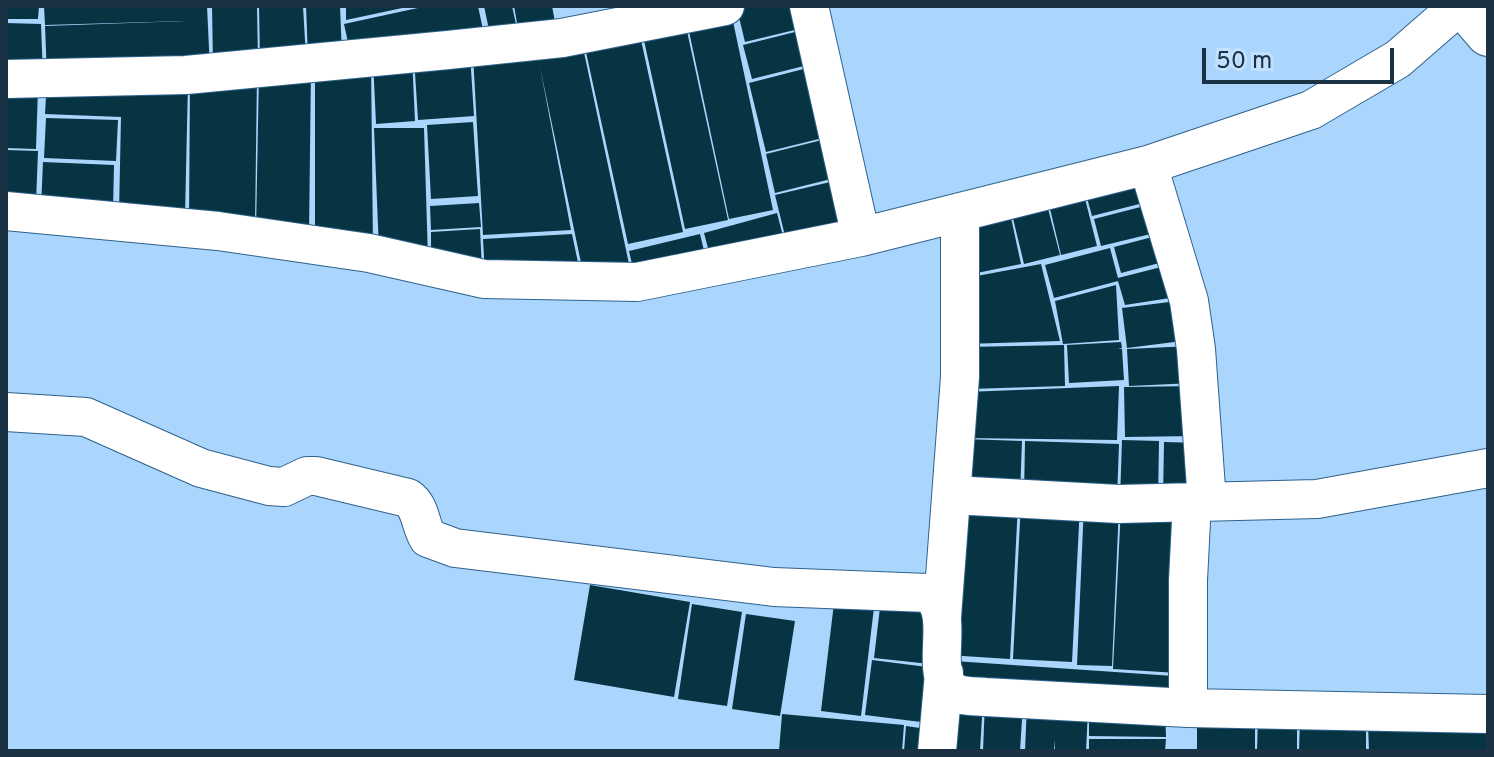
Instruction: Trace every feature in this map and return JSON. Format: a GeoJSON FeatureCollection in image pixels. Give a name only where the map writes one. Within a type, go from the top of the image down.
{"type":"FeatureCollection","features":[{"type":"Feature","properties":{"kind":"main road"},"geometry":{"type":"LineString","coordinates":[[1461,6],[1488,34]]}},
{"type":"Feature","properties":{"kind":"street"},"geometry":{"type":"LineString","coordinates":[[6,79],[186,75],[559,22],[725,6]]}},
{"type":"Feature","properties":{"kind":"street"},"geometry":{"type":"LineString","coordinates":[[809,6],[861,237]]}},
{"type":"Feature","properties":{"kind":"street"},"geometry":{"type":"LineString","coordinates":[[6,211],[218,231],[369,253],[484,279],[637,282],[861,237],[1148,165],[1311,110],[1398,59],[1461,6]]}},
{"type":"Feature","properties":{"kind":"street"},"geometry":{"type":"LineString","coordinates":[[1148,165],[1189,301],[1196,349],[1200,502],[1188,580],[1188,708]]}},
{"type":"Feature","properties":{"kind":"street"},"geometry":{"type":"LineString","coordinates":[[937,751],[944,673],[942,617],[960,377],[960,212]]}},
{"type":"Feature","properties":{"kind":"street"},"geometry":{"type":"LineString","coordinates":[[6,412],[86,417],[201,468],[269,486],[284,487],[307,476],[316,476],[408,498],[418,511],[428,538],[455,548],[774,587],[928,593],[936,600],[942,617]]}},
{"type":"Feature","properties":{"kind":"street"},"geometry":{"type":"LineString","coordinates":[[952,495],[1119,504],[1317,499],[1488,468]]}},
{"type":"Feature","properties":{"kind":"street"},"geometry":{"type":"LineString","coordinates":[[944,673],[953,692],[968,695],[1188,708],[1488,714]]}},
{"type":"Feature","properties":{"kind":"building"},"geometry":{"type":"Polygon","coordinates":[[[6,6],[39,6],[38,19],[6,19],[6,6]]]}},
{"type":"Feature","properties":{"kind":"building"},"geometry":{"type":"Polygon","coordinates":[[[44,6],[207,6],[210,70],[47,76],[45,26],[186,21],[45,25],[44,6]]]}},
{"type":"Feature","properties":{"kind":"building"},"geometry":{"type":"Polygon","coordinates":[[[212,6],[257,6],[258,63],[213,64],[212,6]]]}},
{"type":"Feature","properties":{"kind":"building"},"geometry":{"type":"Polygon","coordinates":[[[259,6],[303,6],[306,58],[260,60],[259,6]]]}},
{"type":"Feature","properties":{"kind":"building"},"geometry":{"type":"Polygon","coordinates":[[[306,6],[340,6],[342,55],[308,56],[306,6]]]}},
{"type":"Feature","properties":{"kind":"building"},"geometry":{"type":"Polygon","coordinates":[[[346,6],[407,6],[407,7],[346,20],[346,6]]]}},
{"type":"Feature","properties":{"kind":"building"},"geometry":{"type":"Polygon","coordinates":[[[427,6],[478,6],[486,44],[351,56],[344,24],[427,6]]]}},
{"type":"Feature","properties":{"kind":"building"},"geometry":{"type":"Polygon","coordinates":[[[484,6],[512,6],[519,38],[492,44],[484,6]]]}},
{"type":"Feature","properties":{"kind":"building"},"geometry":{"type":"Polygon","coordinates":[[[514,6],[552,6],[557,33],[520,40],[514,6]]]}},
{"type":"Feature","properties":{"kind":"building"},"geometry":{"type":"Polygon","coordinates":[[[807,6],[811,26],[745,42],[737,9],[807,6]]]}},
{"type":"Feature","properties":{"kind":"building"},"geometry":{"type":"Polygon","coordinates":[[[731,12],[773,210],[729,219],[687,22],[731,12]]]}},
{"type":"Feature","properties":{"kind":"building"},"geometry":{"type":"Polygon","coordinates":[[[685,22],[728,220],[685,229],[642,31],[685,22]]]}},
{"type":"Feature","properties":{"kind":"building"},"geometry":{"type":"Polygon","coordinates":[[[6,23],[41,24],[43,77],[6,77],[6,23]]]}},
{"type":"Feature","properties":{"kind":"building"},"geometry":{"type":"Polygon","coordinates":[[[811,28],[820,62],[752,79],[743,45],[811,28]]]}},
{"type":"Feature","properties":{"kind":"building"},"geometry":{"type":"Polygon","coordinates":[[[639,31],[683,232],[628,244],[584,43],[639,31]]]}},
{"type":"Feature","properties":{"kind":"building"},"geometry":{"type":"Polygon","coordinates":[[[582,43],[632,278],[584,277],[540,67],[571,230],[483,235],[473,55],[582,43]]]}},
{"type":"Feature","properties":{"kind":"building"},"geometry":{"type":"Polygon","coordinates":[[[470,54],[474,116],[418,120],[414,57],[470,54]]]}},
{"type":"Feature","properties":{"kind":"building"},"geometry":{"type":"Polygon","coordinates":[[[412,57],[415,121],[376,124],[373,60],[412,57]]]}},
{"type":"Feature","properties":{"kind":"building"},"geometry":{"type":"Polygon","coordinates":[[[371,62],[373,250],[315,241],[315,67],[371,62]]]}},
{"type":"Feature","properties":{"kind":"building"},"geometry":{"type":"Polygon","coordinates":[[[819,65],[835,135],[766,152],[749,83],[819,65]]]}},
{"type":"Feature","properties":{"kind":"building"},"geometry":{"type":"Polygon","coordinates":[[[311,67],[309,234],[256,231],[259,72],[311,67]]]}},
{"type":"Feature","properties":{"kind":"building"},"geometry":{"type":"Polygon","coordinates":[[[257,74],[255,226],[189,221],[190,81],[257,74]]]}},
{"type":"Feature","properties":{"kind":"building"},"geometry":{"type":"Polygon","coordinates":[[[47,79],[188,82],[185,215],[119,213],[121,117],[45,114],[47,79]]]}},
{"type":"Feature","properties":{"kind":"building"},"geometry":{"type":"Polygon","coordinates":[[[6,87],[38,88],[36,149],[6,148],[6,87]]]}},
{"type":"Feature","properties":{"kind":"building"},"geometry":{"type":"Polygon","coordinates":[[[46,118],[118,120],[116,161],[44,158],[46,118]]]}},
{"type":"Feature","properties":{"kind":"building"},"geometry":{"type":"Polygon","coordinates":[[[473,122],[478,196],[431,199],[427,125],[473,122]]]}},
{"type":"Feature","properties":{"kind":"building"},"geometry":{"type":"Polygon","coordinates":[[[374,128],[424,128],[428,259],[379,250],[374,128]]]}},
{"type":"Feature","properties":{"kind":"building"},"geometry":{"type":"Polygon","coordinates":[[[834,137],[843,176],[775,193],[766,154],[834,137]]]}},
{"type":"Feature","properties":{"kind":"building"},"geometry":{"type":"Polygon","coordinates":[[[6,150],[38,151],[36,202],[6,201],[6,150]]]}},
{"type":"Feature","properties":{"kind":"building"},"geometry":{"type":"Polygon","coordinates":[[[43,162],[114,165],[113,210],[41,207],[43,162]]]}},
{"type":"Feature","properties":{"kind":"building"},"geometry":{"type":"Polygon","coordinates":[[[1147,171],[1155,200],[1092,216],[1084,187],[1147,171]]]}},
{"type":"Feature","properties":{"kind":"building"},"geometry":{"type":"Polygon","coordinates":[[[843,179],[853,223],[786,240],[775,195],[843,179]]]}},
{"type":"Feature","properties":{"kind":"building"},"geometry":{"type":"Polygon","coordinates":[[[1082,187],[1097,246],[1061,255],[1047,196],[1082,187]]]}},
{"type":"Feature","properties":{"kind":"building"},"geometry":{"type":"Polygon","coordinates":[[[1045,197],[1060,255],[1024,264],[1010,206],[1045,197]]]}},
{"type":"Feature","properties":{"kind":"building"},"geometry":{"type":"Polygon","coordinates":[[[479,203],[481,227],[431,230],[430,206],[479,203]]]}},
{"type":"Feature","properties":{"kind":"building"},"geometry":{"type":"Polygon","coordinates":[[[1156,203],[1163,231],[1101,246],[1094,219],[1156,203]]]}},
{"type":"Feature","properties":{"kind":"building"},"geometry":{"type":"Polygon","coordinates":[[[1008,204],[1021,264],[967,275],[963,213],[1008,204]]]}},
{"type":"Feature","properties":{"kind":"building"},"geometry":{"type":"Polygon","coordinates":[[[777,213],[785,244],[712,263],[704,233],[777,213]]]}},
{"type":"Feature","properties":{"kind":"building"},"geometry":{"type":"Polygon","coordinates":[[[480,229],[482,270],[431,259],[431,232],[480,229]]]}},
{"type":"Feature","properties":{"kind":"building"},"geometry":{"type":"Polygon","coordinates":[[[572,234],[581,277],[485,275],[483,239],[572,234]]]}},
{"type":"Feature","properties":{"kind":"building"},"geometry":{"type":"Polygon","coordinates":[[[700,234],[707,263],[636,281],[629,251],[700,234]]]}},
{"type":"Feature","properties":{"kind":"building"},"geometry":{"type":"Polygon","coordinates":[[[1164,234],[1171,260],[1121,273],[1114,247],[1164,234]]]}},
{"type":"Feature","properties":{"kind":"building"},"geometry":{"type":"Polygon","coordinates":[[[1110,248],[1118,278],[1173,264],[1183,296],[1125,305],[1118,281],[1054,298],[1045,265],[1110,248]]]}},
{"type":"Feature","properties":{"kind":"building"},"geometry":{"type":"Polygon","coordinates":[[[1041,264],[1060,341],[966,344],[966,278],[1041,264]]]}},
{"type":"Feature","properties":{"kind":"building"},"geometry":{"type":"Polygon","coordinates":[[[1116,285],[1119,340],[1063,344],[1055,301],[1116,285]]]}},
{"type":"Feature","properties":{"kind":"building"},"geometry":{"type":"Polygon","coordinates":[[[1185,300],[1190,340],[1127,348],[1122,308],[1185,300]]]}},
{"type":"Feature","properties":{"kind":"building"},"geometry":{"type":"Polygon","coordinates":[[[1121,342],[1122,348],[1118,349],[1122,349],[1124,380],[1069,383],[1067,345],[1121,342]]]}},
{"type":"Feature","properties":{"kind":"building"},"geometry":{"type":"Polygon","coordinates":[[[1064,345],[1065,386],[969,389],[967,347],[1064,345]]]}},
{"type":"Feature","properties":{"kind":"building"},"geometry":{"type":"Polygon","coordinates":[[[1192,346],[1194,383],[1129,386],[1127,349],[1192,346]]]}},
{"type":"Feature","properties":{"kind":"building"},"geometry":{"type":"Polygon","coordinates":[[[1119,386],[1117,440],[965,438],[966,392],[1119,386]]]}},
{"type":"Feature","properties":{"kind":"building"},"geometry":{"type":"Polygon","coordinates":[[[1196,386],[1197,436],[1125,437],[1124,387],[1196,386]]]}},
{"type":"Feature","properties":{"kind":"building"},"geometry":{"type":"Polygon","coordinates":[[[964,439],[1022,441],[1020,495],[963,494],[964,439]]]}},
{"type":"Feature","properties":{"kind":"building"},"geometry":{"type":"Polygon","coordinates":[[[1122,440],[1159,441],[1158,501],[1120,500],[1122,440]]]}},
{"type":"Feature","properties":{"kind":"building"},"geometry":{"type":"Polygon","coordinates":[[[1025,441],[1119,444],[1117,498],[1024,496],[1025,441]]]}},
{"type":"Feature","properties":{"kind":"building"},"geometry":{"type":"Polygon","coordinates":[[[1164,442],[1200,443],[1198,501],[1163,500],[1164,442]]]}},
{"type":"Feature","properties":{"kind":"building"},"geometry":{"type":"Polygon","coordinates":[[[955,500],[1018,504],[1010,659],[947,655],[955,500]]]}},
{"type":"Feature","properties":{"kind":"building"},"geometry":{"type":"Polygon","coordinates":[[[1021,502],[1080,505],[1072,662],[1013,659],[1021,502]]]}},
{"type":"Feature","properties":{"kind":"building"},"geometry":{"type":"Polygon","coordinates":[[[1084,505],[1119,507],[1112,666],[1077,665],[1084,505]]]}},
{"type":"Feature","properties":{"kind":"building"},"geometry":{"type":"Polygon","coordinates":[[[1121,507],[1188,508],[1178,673],[1113,669],[1121,507]]]}},
{"type":"Feature","properties":{"kind":"building"},"geometry":{"type":"Polygon","coordinates":[[[590,585],[690,602],[674,697],[574,680],[590,585]]]}},
{"type":"Feature","properties":{"kind":"building"},"geometry":{"type":"Polygon","coordinates":[[[835,595],[875,599],[861,716],[821,711],[835,595]]]}},
{"type":"Feature","properties":{"kind":"building"},"geometry":{"type":"Polygon","coordinates":[[[881,599],[937,606],[930,664],[874,658],[881,599]]]}},
{"type":"Feature","properties":{"kind":"building"},"geometry":{"type":"Polygon","coordinates":[[[692,604],[742,612],[727,706],[678,699],[692,604]]]}},
{"type":"Feature","properties":{"kind":"building"},"geometry":{"type":"Polygon","coordinates":[[[746,614],[795,621],[780,716],[732,709],[746,614]]]}},
{"type":"Feature","properties":{"kind":"building"},"geometry":{"type":"Polygon","coordinates":[[[872,660],[935,668],[929,723],[865,715],[872,660]]]}},
{"type":"Feature","properties":{"kind":"building"},"geometry":{"type":"Polygon","coordinates":[[[954,661],[1188,677],[1186,703],[952,687],[954,661]]]}},
{"type":"Feature","properties":{"kind":"building"},"geometry":{"type":"Polygon","coordinates":[[[945,698],[983,700],[980,751],[942,751],[945,698]]]}},
{"type":"Feature","properties":{"kind":"building"},"geometry":{"type":"Polygon","coordinates":[[[985,702],[1023,704],[1020,751],[983,751],[985,702]]]}},
{"type":"Feature","properties":{"kind":"building"},"geometry":{"type":"Polygon","coordinates":[[[1027,705],[1088,709],[1086,751],[1055,751],[1055,740],[1054,751],[1025,751],[1027,705]]]}},
{"type":"Feature","properties":{"kind":"building"},"geometry":{"type":"Polygon","coordinates":[[[1089,709],[1165,710],[1166,737],[1089,736],[1089,709]]]}},
{"type":"Feature","properties":{"kind":"building"},"geometry":{"type":"Polygon","coordinates":[[[782,714],[904,725],[902,751],[779,751],[782,714]]]}},
{"type":"Feature","properties":{"kind":"building"},"geometry":{"type":"Polygon","coordinates":[[[1197,716],[1255,717],[1255,751],[1197,751],[1197,716]]]}},
{"type":"Feature","properties":{"kind":"building"},"geometry":{"type":"Polygon","coordinates":[[[1258,718],[1297,719],[1297,751],[1257,751],[1258,718]]]}},
{"type":"Feature","properties":{"kind":"building"},"geometry":{"type":"Polygon","coordinates":[[[1300,719],[1366,722],[1366,751],[1299,751],[1300,719]]]}},
{"type":"Feature","properties":{"kind":"building"},"geometry":{"type":"Polygon","coordinates":[[[1488,723],[1488,751],[1369,751],[1368,724],[1488,723]]]}},
{"type":"Feature","properties":{"kind":"building"},"geometry":{"type":"Polygon","coordinates":[[[906,726],[934,730],[932,751],[904,751],[906,726]]]}},
{"type":"Feature","properties":{"kind":"building"},"geometry":{"type":"Polygon","coordinates":[[[1089,739],[1166,739],[1165,751],[1089,751],[1089,739]]]}}]}
